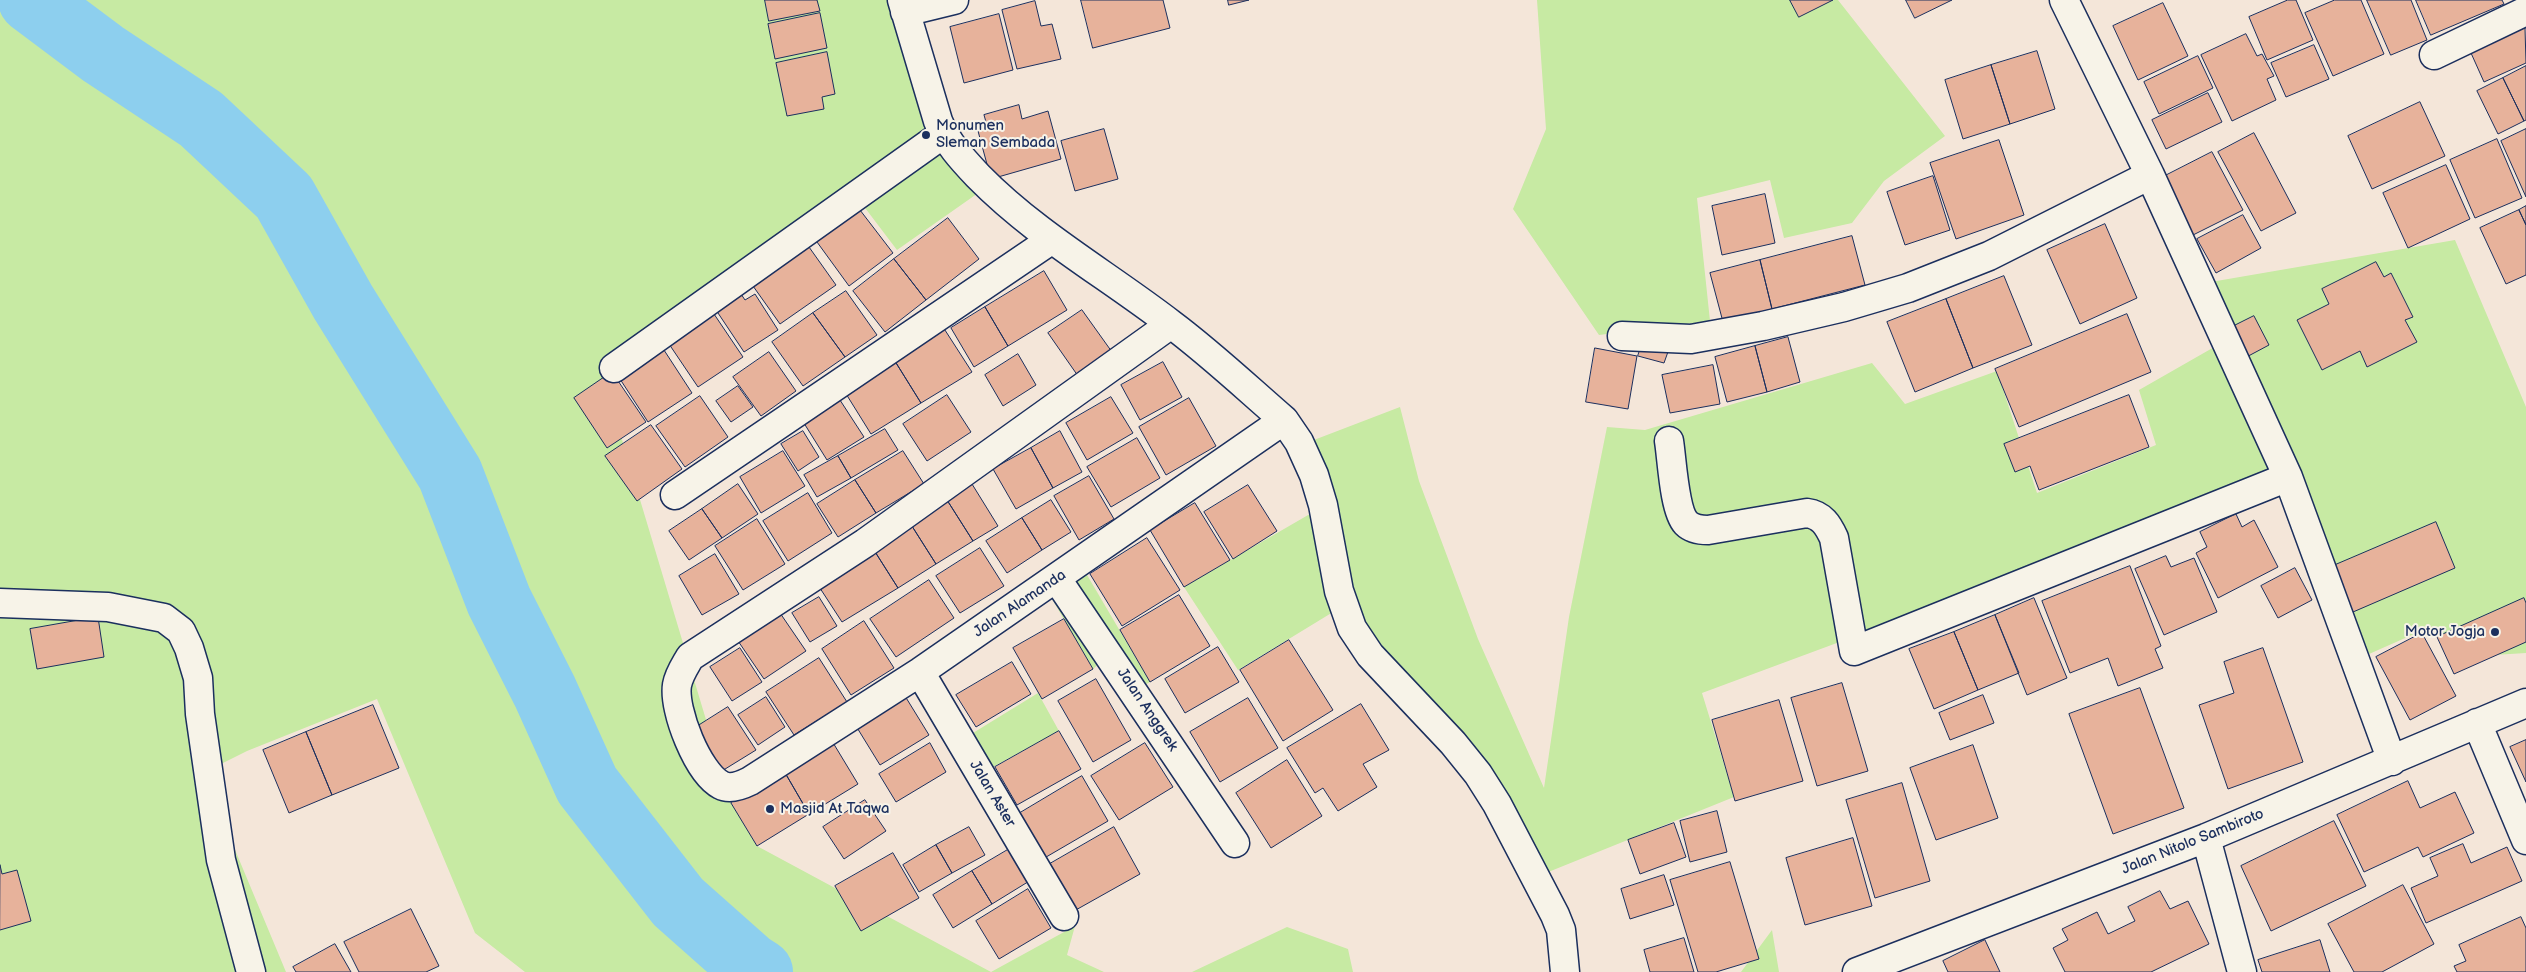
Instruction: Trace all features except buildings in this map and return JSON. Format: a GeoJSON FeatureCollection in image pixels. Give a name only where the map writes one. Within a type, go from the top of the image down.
{"type":"FeatureCollection","features":[{"type":"Feature","properties":{"kind":"street"},"geometry":{"type":"LineString","coordinates":[[954,0],[904,6],[926,87],[943,134],[960,156],[991,189],[1051,240],[1172,324],[1284,420],[1299,442],[1314,475],[1323,505],[1339,591],[1352,628],[1379,666],[1464,755],[1497,804],[1556,915],[1560,930],[1565,972]]}},
{"type":"Feature","properties":{"kind":"street"},"geometry":{"type":"LineString","coordinates":[[2064,0],[2150,175],[2288,477],[2392,761]]}},
{"type":"Feature","properties":{"kind":"street"},"geometry":{"type":"LineString","coordinates":[[2434,55],[2526,11]]}},
{"type":"Feature","properties":{"kind":"street"},"geometry":{"type":"LineString","coordinates":[[614,368],[943,134]]}},
{"type":"Feature","properties":{"kind":"street"},"geometry":{"type":"LineString","coordinates":[[1622,336],[1692,339],[1763,326],[1835,309],[1908,288],[1989,256],[2150,175]]}},
{"type":"Feature","properties":{"kind":"street"},"geometry":{"type":"LineString","coordinates":[[675,495],[1051,240]]}},
{"type":"Feature","properties":{"kind":"street","name":"Jalan Alamanda"},"geometry":{"type":"LineString","coordinates":[[1172,324],[865,543],[690,657],[681,672],[677,687],[680,713],[691,745],[710,776],[721,786],[729,788],[750,781],[920,672],[1284,420]]}},
{"type":"Feature","properties":{"kind":"street"},"geometry":{"type":"LineString","coordinates":[[1669,441],[1679,505],[1683,518],[1692,528],[1708,530],[1807,513],[1815,514],[1826,522],[1834,538],[1854,651],[2288,477]]}},
{"type":"Feature","properties":{"kind":"street","name":"Jalan Anggrek"},"geometry":{"type":"LineString","coordinates":[[1057,578],[1235,843]]}},
{"type":"Feature","properties":{"kind":"street"},"geometry":{"type":"LineString","coordinates":[[0,603],[108,607],[164,618],[181,631],[189,648],[198,678],[200,714],[221,860],[251,972]]}},
{"type":"Feature","properties":{"kind":"street","name":"Jalan Aster"},"geometry":{"type":"LineString","coordinates":[[920,672],[1064,916]]}},
{"type":"Feature","properties":{"kind":"street","name":"Jalan Nitolo Sambiroto"},"geometry":{"type":"LineString","coordinates":[[1857,972],[2206,838],[2526,703]]}},
{"type":"Feature","properties":{"kind":"street"},"geometry":{"type":"LineString","coordinates":[[2477,723],[2526,840]]}},
{"type":"Feature","properties":{"kind":"street"},"geometry":{"type":"LineString","coordinates":[[2206,838],[2242,972]]}},
{"type":"Feature","properties":{"kind":"green space"},"geometry":{"type":"Polygon","coordinates":[[[0,0],[902,0],[981,191],[897,250],[856,196],[605,383],[731,803],[757,846],[991,972],[525,972],[475,933],[377,699],[247,751],[203,773],[286,972],[0,972],[0,0]]]}},
{"type":"Feature","properties":{"kind":"green space"},"geometry":{"type":"Polygon","coordinates":[[[1537,0],[1838,0],[1945,136],[1884,181],[1852,223],[1784,238],[1770,180],[1697,198],[1710,321],[1599,335],[1513,209],[1546,129],[1537,0]]]}},
{"type":"Feature","properties":{"kind":"green space"},"geometry":{"type":"Polygon","coordinates":[[[2455,240],[2526,407],[2526,653],[2462,657],[2430,627],[2351,662],[2279,479],[1702,693],[1734,797],[1531,879],[1483,791],[1338,609],[1238,670],[1184,587],[1315,511],[1293,448],[1400,407],[1419,481],[1478,639],[1544,788],[1569,617],[1607,427],[1645,430],[1872,363],[1905,404],[1997,371],[2037,493],[2156,445],[2139,390],[2223,342],[2199,284],[2455,240]]]}},
{"type":"Feature","properties":{"kind":"green space"},"geometry":{"type":"Polygon","coordinates":[[[1080,563],[1150,682],[1136,690],[1111,653],[1093,669],[1045,587],[1080,563]]]}},
{"type":"Feature","properties":{"kind":"green space"},"geometry":{"type":"Polygon","coordinates":[[[1038,693],[1059,731],[980,774],[960,741],[1038,693]]]}},
{"type":"Feature","properties":{"kind":"green space"},"geometry":{"type":"Polygon","coordinates":[[[1075,926],[1067,955],[1104,972],[991,972],[1075,926]]]}},
{"type":"Feature","properties":{"kind":"green space"},"geometry":{"type":"Polygon","coordinates":[[[1287,927],[1348,949],[1353,972],[1192,972],[1287,927]]]}},
{"type":"Feature","properties":{"kind":"green space"},"geometry":{"type":"Polygon","coordinates":[[[1772,930],[1779,972],[1741,972],[1772,930]]]}},
{"type":"Feature","properties":{"kind":"waterway"},"geometry":{"type":"LineString","coordinates":[[31,0],[103,54],[201,119],[284,197],[343,302],[450,474],[499,601],[545,692],[587,785],[678,902],[749,965],[760,972]]}},
{"type":"Feature","properties":{"kind":"place","name":"Monumen Sleman Sembada"},"geometry":{"type":"Point","coordinates":[926,135]}},
{"type":"Feature","properties":{"kind":"place","name":"Motor Jogja"},"geometry":{"type":"Point","coordinates":[2495,632]}},
{"type":"Feature","properties":{"kind":"place","name":"Masjid At Taqwa"},"geometry":{"type":"Point","coordinates":[770,809]}}]}
